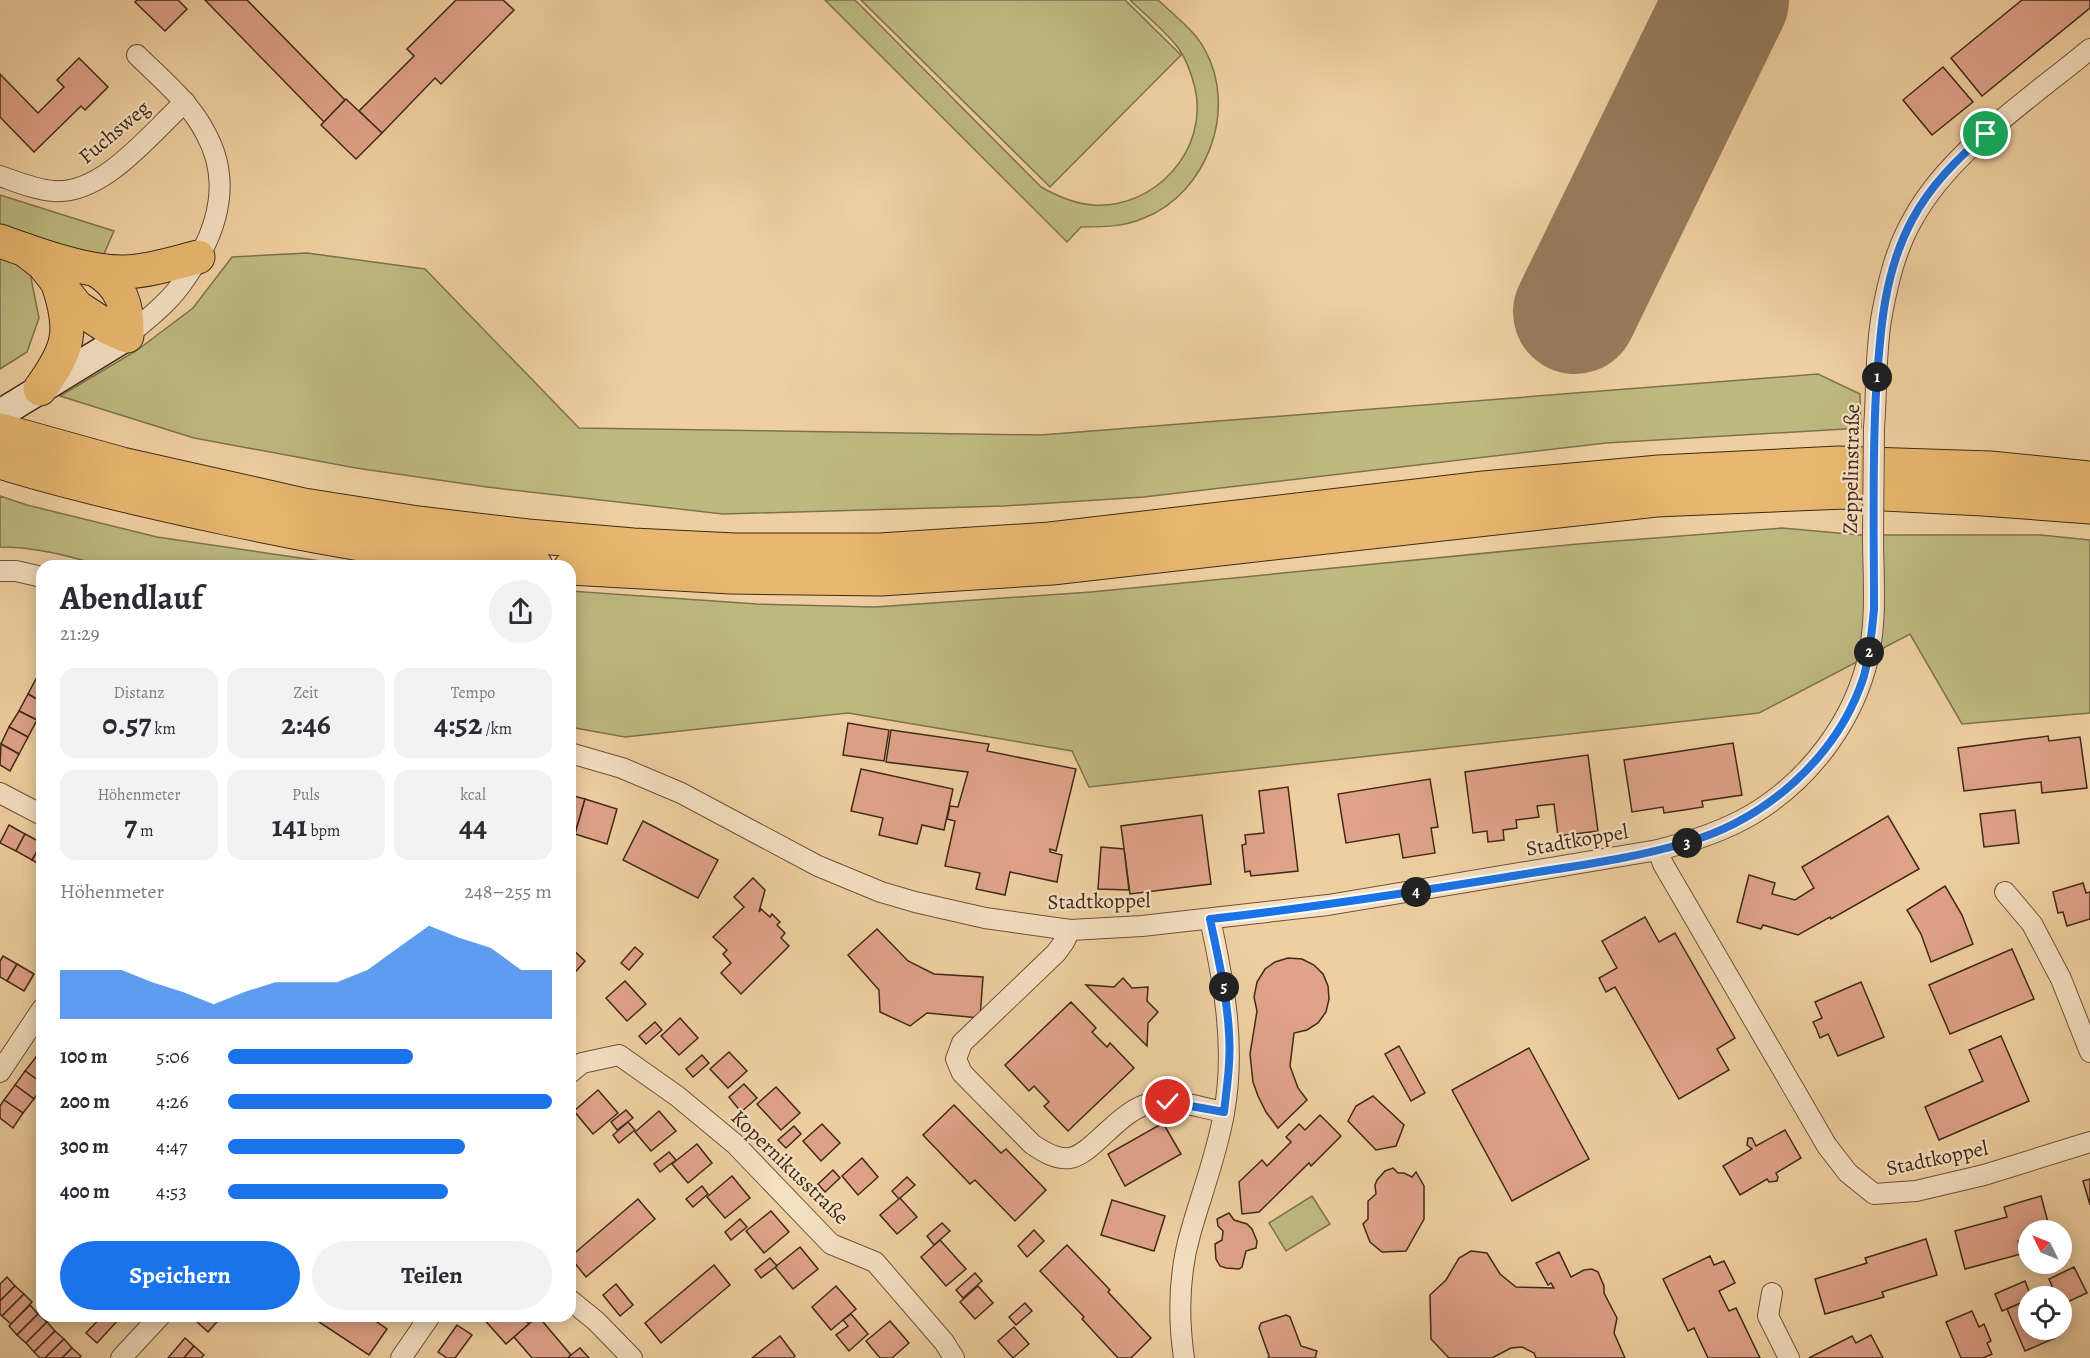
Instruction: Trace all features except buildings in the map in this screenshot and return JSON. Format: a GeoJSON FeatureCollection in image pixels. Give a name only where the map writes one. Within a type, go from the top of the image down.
{"type":"FeatureCollection","features":[{"type":"Feature","properties":{"kind":"highway"},"geometry":{"type":"LineString","coordinates":[[12,245],[96,270],[126,272],[198,257]]}},
{"type":"Feature","properties":{"kind":"highway"},"geometry":{"type":"LineString","coordinates":[[12,245],[43,264],[77,307],[127,336],[128,314],[122,298],[106,276],[96,270]]}},
{"type":"Feature","properties":{"kind":"highway"},"geometry":{"type":"LineString","coordinates":[[40,389],[56,366],[66,340],[68,316],[58,283]]}},
{"type":"Feature","properties":{"kind":"highway"},"geometry":{"type":"LineString","coordinates":[[0,430],[122,464],[304,505],[418,523],[528,536],[633,545],[735,550],[880,550],[1050,539],[1484,488],[1659,472],[1838,464],[1990,468],[2082,477]]}},
{"type":"Feature","properties":{"kind":"highway"},"geometry":{"type":"LineString","coordinates":[[0,462],[117,494],[300,534],[411,552],[482,560]]}},
{"type":"Feature","properties":{"kind":"highway"},"geometry":{"type":"LineString","coordinates":[[576,568],[731,577],[881,579],[1052,568],[1656,500],[1845,492],[2090,507]]}},
{"type":"Feature","properties":{"kind":"street","name":"Zeppelinstraße"},"geometry":{"type":"LineString","coordinates":[[1776,798],[1820,755],[1842,726],[1864,676],[1873,618],[1874,428],[1881,317],[1893,267],[1912,220],[1943,175],[1963,154],[2090,49]]}},
{"type":"Feature","properties":{"kind":"street"},"geometry":{"type":"LineString","coordinates":[[0,414],[127,336],[154,314],[180,286],[211,234],[221,194],[221,175],[215,152],[205,131],[185,102],[137,55]]}},
{"type":"Feature","properties":{"kind":"street","name":"Fuchsweg"},"geometry":{"type":"LineString","coordinates":[[0,176],[54,191],[85,186],[102,179],[117,167],[185,102]]}},
{"type":"Feature","properties":{"kind":"street"},"geometry":{"type":"LineString","coordinates":[[0,572],[36,576]]}},
{"type":"Feature","properties":{"kind":"street","name":"Stadtkoppel"},"geometry":{"type":"LineString","coordinates":[[576,755],[622,768],[681,793],[818,866],[881,892],[915,903],[985,918],[1070,930],[1142,926],[1382,898],[1658,850],[1687,843],[1723,829],[1751,815],[1776,798]]}},
{"type":"Feature","properties":{"kind":"street"},"geometry":{"type":"LineString","coordinates":[[0,793],[36,812]]}},
{"type":"Feature","properties":{"kind":"street","name":"Stadtkoppel"},"geometry":{"type":"LineString","coordinates":[[1658,850],[1662,864],[1827,1146],[1848,1173],[1874,1194],[1928,1189],[1984,1175],[2090,1142]]}},
{"type":"Feature","properties":{"kind":"street"},"geometry":{"type":"LineString","coordinates":[[2005,892],[2032,924],[2061,979],[2090,1052]]}},
{"type":"Feature","properties":{"kind":"street"},"geometry":{"type":"LineString","coordinates":[[1184,1358],[1180,1319],[1185,1262],[1190,1233],[1214,1157],[1224,1112],[1229,1073],[1229,1035],[1221,967],[1210,919]]}},
{"type":"Feature","properties":{"kind":"street"},"geometry":{"type":"LineString","coordinates":[[1070,930],[1056,953],[962,1042],[956,1059],[962,1073],[1032,1144],[1056,1156],[1070,1158],[1082,1153],[1123,1117],[1150,1104],[1179,1103],[1224,1112]]}},
{"type":"Feature","properties":{"kind":"street"},"geometry":{"type":"LineString","coordinates":[[0,1072],[36,1018]]}},
{"type":"Feature","properties":{"kind":"street","name":"Kopernikusstraße"},"geometry":{"type":"LineString","coordinates":[[576,1068],[582,1063],[619,1055],[676,1096],[735,1144],[831,1244],[876,1262],[944,1342],[954,1358]]}},
{"type":"Feature","properties":{"kind":"street"},"geometry":{"type":"LineString","coordinates":[[1772,1293],[1768,1316],[1789,1358]]}},
{"type":"Feature","properties":{"kind":"street"},"geometry":{"type":"LineString","coordinates":[[576,1305],[596,1321],[632,1358]]}},
{"type":"Feature","properties":{"kind":"street"},"geometry":{"type":"LineString","coordinates":[[121,1358],[154,1322]]}},
{"type":"Feature","properties":{"kind":"street"},"geometry":{"type":"LineString","coordinates":[[401,1358],[426,1322]]}},
{"type":"Feature","properties":{"kind":"shaded area"},"geometry":{"type":"Polygon","coordinates":[[[825,0],[855,0],[1041,187],[1066,199],[1093,205],[1116,204],[1137,197],[1156,186],[1172,171],[1185,153],[1194,133],[1197,111],[1195,88],[1184,58],[1168,36],[1130,0],[1158,0],[1196,36],[1205,50],[1214,73],[1218,98],[1217,123],[1211,147],[1200,170],[1185,190],[1166,206],[1144,218],[1121,225],[1081,227],[1067,242],[825,0]]]}},
{"type":"Feature","properties":{"kind":"shaded area"},"geometry":{"type":"Polygon","coordinates":[[[861,0],[1125,0],[1181,55],[1050,187],[861,0]]]}},
{"type":"Feature","properties":{"kind":"shaded area"},"geometry":{"type":"Polygon","coordinates":[[[0,195],[114,231],[100,263],[0,227],[0,195]]]}},
{"type":"Feature","properties":{"kind":"shaded area"},"geometry":{"type":"Polygon","coordinates":[[[0,252],[28,263],[39,318],[27,352],[0,369],[0,252]]]}},
{"type":"Feature","properties":{"kind":"shaded area"},"geometry":{"type":"Polygon","coordinates":[[[307,253],[425,269],[579,428],[1041,435],[1818,374],[1860,394],[1861,428],[1606,443],[1144,497],[1004,506],[723,514],[487,487],[356,468],[194,438],[60,396],[136,351],[193,308],[232,257],[307,253]]]}},
{"type":"Feature","properties":{"kind":"shaded area"},"geometry":{"type":"Polygon","coordinates":[[[0,496],[27,505],[157,537],[314,560],[81,560],[50,552],[0,547],[0,496]]]}},
{"type":"Feature","properties":{"kind":"shaded area"},"geometry":{"type":"Polygon","coordinates":[[[1782,528],[1860,535],[2041,535],[2090,540],[2090,713],[1962,724],[1910,634],[1759,713],[1089,787],[1072,751],[848,713],[625,737],[576,728],[576,591],[757,604],[875,607],[1091,592],[1578,544],[1782,528]]]}},
{"type":"Feature","properties":{"kind":"shaded area"},"geometry":{"type":"Polygon","coordinates":[[[1312,1196],[1330,1224],[1286,1251],[1269,1223],[1312,1196]]]}},
{"type":"Feature","properties":{"kind":"runway"},"geometry":{"type":"LineString","coordinates":[[1575,312],[1727,0]]}},
{"type":"Feature","properties":{"kind":"route"},"geometry":{"type":"LineString","coordinates":[[1168,1102],[1224,1112],[1229,1073],[1229,1035],[1221,967],[1210,919],[1382,898],[1639,854],[1687,843],[1751,815],[1776,798],[1820,755],[1842,726],[1853,703],[1864,676],[1872,638],[1874,428],[1881,317],[1893,267],[1912,220],[1925,198],[1963,154],[1986,134]]}}]}
